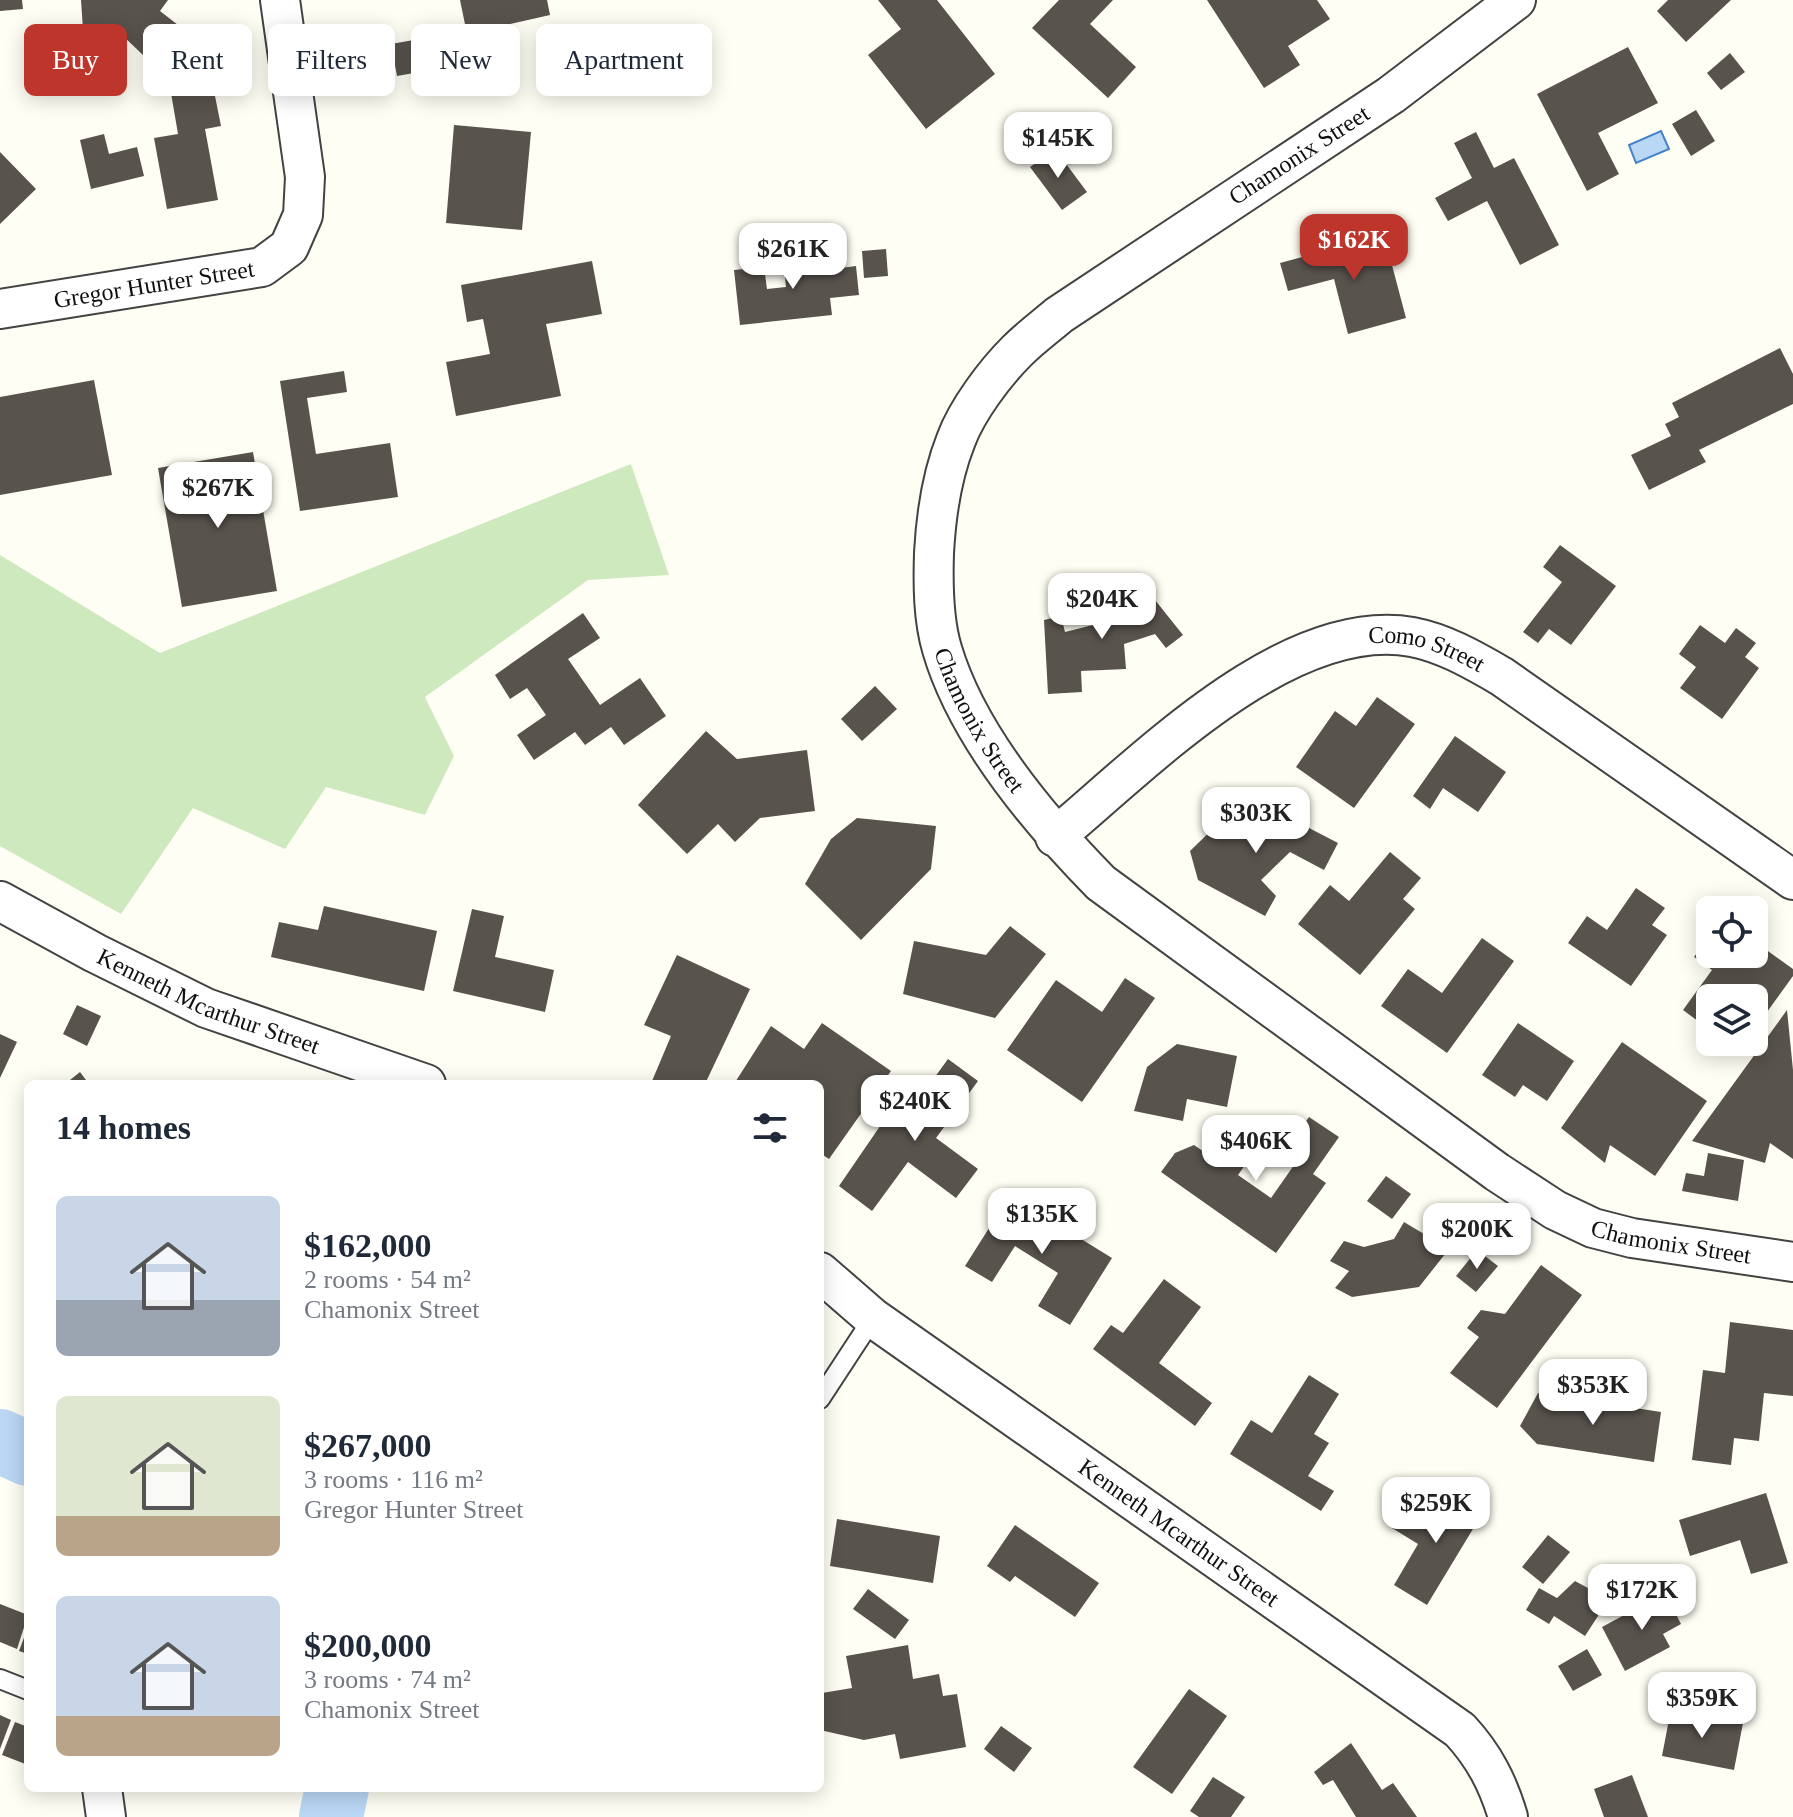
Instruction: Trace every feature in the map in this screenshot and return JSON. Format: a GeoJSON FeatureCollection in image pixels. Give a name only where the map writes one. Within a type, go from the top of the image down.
{"type":"FeatureCollection","features":[{"type":"Feature","properties":{"kind":"street","name":"Gregor Hunter Street"},"geometry":{"type":"LineString","coordinates":[[0,309],[262,267],[289,247],[303,215],[305,177],[280,0]]}},
{"type":"Feature","properties":{"kind":"street","name":"Chamonix Street"},"geometry":{"type":"LineString","coordinates":[[1516,0],[1391,95],[1059,315],[1017,351],[985,390],[956,440],[936,515],[932,581],[941,648],[966,709],[1010,777],[1055,837],[1101,883],[1484,1162],[1555,1210],[1593,1228],[1632,1238],[1793,1262]]}},
{"type":"Feature","properties":{"kind":"street","name":"Como Street"},"geometry":{"type":"LineString","coordinates":[[1055,837],[1188,726],[1245,684],[1289,659],[1360,636],[1411,637],[1456,651],[1501,676],[1793,880]]}},
{"type":"Feature","properties":{"kind":"street","name":"Kenneth Mcarthur Street"},"geometry":{"type":"LineString","coordinates":[[0,901],[206,1008],[414,1080]]}},
{"type":"Feature","properties":{"kind":"street","name":"Kenneth Mcarthur Street"},"geometry":{"type":"LineString","coordinates":[[824,1275],[873,1318],[1460,1730],[1489,1767],[1508,1817]]}},
{"type":"Feature","properties":{"kind":"street"},"geometry":{"type":"LineString","coordinates":[[103,1792],[106,1817]]}},
{"type":"Feature","properties":{"kind":"lane"},"geometry":{"type":"LineString","coordinates":[[824,1393],[873,1318]]}},
{"type":"Feature","properties":{"kind":"lane"},"geometry":{"type":"LineString","coordinates":[[0,1679],[24,1688]]}},
{"type":"Feature","properties":{"kind":"green space"},"geometry":{"type":"Polygon","coordinates":[[[631,464],[669,575],[588,580],[425,697],[454,756],[425,815],[326,787],[285,849],[193,808],[121,914],[0,846],[0,555],[160,653],[631,464]]]}},
{"type":"Feature","properties":{"kind":"water"},"geometry":{"type":"Polygon","coordinates":[[[1661,131],[1669,149],[1636,163],[1629,145],[1661,131]]]}},
{"type":"Feature","properties":{"kind":"building"},"geometry":{"type":"Polygon","coordinates":[[[0,0],[22,0],[23,9],[0,11],[0,0]]]}},
{"type":"Feature","properties":{"kind":"building"},"geometry":{"type":"Polygon","coordinates":[[[81,0],[168,0],[160,11],[177,24],[143,24],[143,55],[127,40],[127,24],[83,24],[81,0]]]}},
{"type":"Feature","properties":{"kind":"building"},"geometry":{"type":"Polygon","coordinates":[[[460,0],[547,0],[550,15],[511,24],[465,24],[460,0]]]}},
{"type":"Feature","properties":{"kind":"building"},"geometry":{"type":"Polygon","coordinates":[[[878,0],[937,0],[995,74],[926,129],[868,55],[901,29],[878,0]]]}},
{"type":"Feature","properties":{"kind":"building"},"geometry":{"type":"Polygon","coordinates":[[[1059,0],[1113,0],[1090,24],[1136,67],[1108,98],[1032,28],[1059,0]]]}},
{"type":"Feature","properties":{"kind":"building"},"geometry":{"type":"Polygon","coordinates":[[[1207,0],[1317,0],[1330,19],[1288,46],[1300,65],[1264,88],[1207,0]]]}},
{"type":"Feature","properties":{"kind":"building"},"geometry":{"type":"Polygon","coordinates":[[[1668,0],[1731,0],[1686,42],[1657,11],[1668,0]]]}},
{"type":"Feature","properties":{"kind":"building"},"geometry":{"type":"Polygon","coordinates":[[[411,40],[411,74],[397,76],[395,43],[411,40]]]}},
{"type":"Feature","properties":{"kind":"building"},"geometry":{"type":"Polygon","coordinates":[[[1628,47],[1658,103],[1598,133],[1619,174],[1587,191],[1537,94],[1628,47]]]}},
{"type":"Feature","properties":{"kind":"building"},"geometry":{"type":"Polygon","coordinates":[[[1730,53],[1745,72],[1721,90],[1707,73],[1730,53]]]}},
{"type":"Feature","properties":{"kind":"building"},"geometry":{"type":"Polygon","coordinates":[[[172,96],[215,96],[221,126],[205,129],[218,200],[167,209],[154,138],[178,134],[172,96]]]}},
{"type":"Feature","properties":{"kind":"building"},"geometry":{"type":"Polygon","coordinates":[[[1696,110],[1715,141],[1691,156],[1672,124],[1696,110]]]}},
{"type":"Feature","properties":{"kind":"building"},"geometry":{"type":"Polygon","coordinates":[[[454,125],[531,132],[522,230],[446,223],[454,125]]]}},
{"type":"Feature","properties":{"kind":"building"},"geometry":{"type":"Polygon","coordinates":[[[1476,132],[1494,168],[1514,158],[1559,245],[1520,265],[1487,201],[1448,221],[1435,198],[1472,178],[1454,143],[1476,132]]]}},
{"type":"Feature","properties":{"kind":"building"},"geometry":{"type":"Polygon","coordinates":[[[104,134],[109,154],[137,147],[144,176],[91,189],[80,140],[104,134]]]}},
{"type":"Feature","properties":{"kind":"building"},"geometry":{"type":"Polygon","coordinates":[[[1055,149],[1087,192],[1062,210],[1030,167],[1055,149]]]}},
{"type":"Feature","properties":{"kind":"building"},"geometry":{"type":"Polygon","coordinates":[[[0,152],[36,189],[0,224],[0,152]]]}},
{"type":"Feature","properties":{"kind":"building"},"geometry":{"type":"Polygon","coordinates":[[[1384,235],[1406,318],[1348,334],[1334,279],[1288,291],[1280,263],[1384,235]]]}},
{"type":"Feature","properties":{"kind":"building"},"geometry":{"type":"Polygon","coordinates":[[[886,249],[888,276],[864,278],[862,251],[886,249]]]}},
{"type":"Feature","properties":{"kind":"building"},"geometry":{"type":"Polygon","coordinates":[[[815,253],[817,271],[856,266],[859,295],[830,298],[832,315],[740,325],[734,270],[764,267],[767,289],[786,287],[783,257],[815,253]]]}},
{"type":"Feature","properties":{"kind":"building"},"geometry":{"type":"Polygon","coordinates":[[[592,261],[602,314],[546,324],[561,396],[456,416],[446,362],[490,354],[483,319],[467,322],[461,285],[592,261]]]}},
{"type":"Feature","properties":{"kind":"building"},"geometry":{"type":"Polygon","coordinates":[[[1780,348],[1793,374],[1793,404],[1699,450],[1706,462],[1649,490],[1631,455],[1671,436],[1665,424],[1679,417],[1672,403],[1780,348]]]}},
{"type":"Feature","properties":{"kind":"building"},"geometry":{"type":"Polygon","coordinates":[[[344,371],[347,392],[307,398],[316,454],[390,443],[398,497],[300,511],[280,381],[344,371]]]}},
{"type":"Feature","properties":{"kind":"building"},"geometry":{"type":"Polygon","coordinates":[[[94,380],[112,475],[0,495],[0,397],[94,380]]]}},
{"type":"Feature","properties":{"kind":"building"},"geometry":{"type":"Polygon","coordinates":[[[253,452],[277,591],[182,607],[158,468],[253,452]]]}},
{"type":"Feature","properties":{"kind":"building"},"geometry":{"type":"Polygon","coordinates":[[[1560,545],[1616,586],[1571,645],[1549,629],[1538,643],[1523,632],[1562,582],[1543,567],[1560,545]]]}},
{"type":"Feature","properties":{"kind":"building"},"geometry":{"type":"Polygon","coordinates":[[[1151,595],[1183,635],[1166,648],[1155,634],[1124,644],[1126,669],[1081,671],[1082,692],[1048,694],[1044,620],[1061,616],[1065,632],[1093,625],[1090,611],[1151,595]]]}},
{"type":"Feature","properties":{"kind":"building"},"geometry":{"type":"Polygon","coordinates":[[[583,613],[600,638],[568,659],[600,705],[640,678],[666,716],[624,745],[611,727],[585,745],[575,732],[534,760],[517,735],[546,715],[527,688],[510,699],[495,675],[583,613]]]}},
{"type":"Feature","properties":{"kind":"building"},"geometry":{"type":"Polygon","coordinates":[[[1700,625],[1725,643],[1736,628],[1756,643],[1745,657],[1759,668],[1722,719],[1680,688],[1696,667],[1679,654],[1700,625]]]}},
{"type":"Feature","properties":{"kind":"building"},"geometry":{"type":"Polygon","coordinates":[[[875,686],[897,709],[862,741],[841,719],[875,686]]]}},
{"type":"Feature","properties":{"kind":"building"},"geometry":{"type":"Polygon","coordinates":[[[1377,697],[1415,724],[1354,808],[1296,767],[1335,711],[1356,726],[1377,697]]]}},
{"type":"Feature","properties":{"kind":"building"},"geometry":{"type":"Polygon","coordinates":[[[706,731],[737,759],[807,750],[815,811],[760,818],[735,842],[718,824],[687,854],[638,805],[706,731]]]}},
{"type":"Feature","properties":{"kind":"building"},"geometry":{"type":"Polygon","coordinates":[[[1455,736],[1506,772],[1478,812],[1443,788],[1430,809],[1413,796],[1455,736]]]}},
{"type":"Feature","properties":{"kind":"building"},"geometry":{"type":"Polygon","coordinates":[[[1259,802],[1338,843],[1324,870],[1290,852],[1261,880],[1276,896],[1265,916],[1198,880],[1190,851],[1223,819],[1245,830],[1259,802]]]}},
{"type":"Feature","properties":{"kind":"building"},"geometry":{"type":"Polygon","coordinates":[[[857,818],[936,826],[931,869],[861,940],[805,884],[831,839],[857,818]]]}},
{"type":"Feature","properties":{"kind":"building"},"geometry":{"type":"Polygon","coordinates":[[[1390,852],[1421,878],[1403,899],[1415,909],[1360,975],[1298,924],[1330,885],[1349,901],[1390,852]]]}},
{"type":"Feature","properties":{"kind":"building"},"geometry":{"type":"Polygon","coordinates":[[[1636,888],[1665,908],[1652,925],[1667,935],[1631,986],[1568,943],[1587,916],[1607,930],[1636,888]]]}},
{"type":"Feature","properties":{"kind":"building"},"geometry":{"type":"Polygon","coordinates":[[[324,906],[437,931],[424,991],[271,957],[279,922],[318,930],[324,906]]]}},
{"type":"Feature","properties":{"kind":"building"},"geometry":{"type":"Polygon","coordinates":[[[472,909],[504,916],[495,957],[554,970],[545,1012],[453,991],[472,909]]]}},
{"type":"Feature","properties":{"kind":"building"},"geometry":{"type":"Polygon","coordinates":[[[1010,926],[1046,954],[995,1018],[903,994],[914,941],[986,955],[1010,926]]]}},
{"type":"Feature","properties":{"kind":"building"},"geometry":{"type":"Polygon","coordinates":[[[1482,938],[1514,961],[1447,1053],[1381,1006],[1408,969],[1442,993],[1482,938]]]}},
{"type":"Feature","properties":{"kind":"building"},"geometry":{"type":"Polygon","coordinates":[[[1768,951],[1793,969],[1793,976],[1768,1011],[1768,984],[1702,984],[1712,970],[1709,968],[1768,968],[1768,951]]]}},
{"type":"Feature","properties":{"kind":"building"},"geometry":{"type":"Polygon","coordinates":[[[677,955],[750,989],[707,1080],[652,1080],[671,1036],[644,1025],[677,955]]]}},
{"type":"Feature","properties":{"kind":"building"},"geometry":{"type":"Polygon","coordinates":[[[1125,978],[1155,998],[1082,1102],[1007,1050],[1056,980],[1102,1012],[1125,978]]]}},
{"type":"Feature","properties":{"kind":"building"},"geometry":{"type":"Polygon","coordinates":[[[1696,992],[1696,1020],[1683,1010],[1696,992]]]}},
{"type":"Feature","properties":{"kind":"building"},"geometry":{"type":"Polygon","coordinates":[[[77,1005],[101,1016],[87,1046],[63,1034],[77,1005]]]}},
{"type":"Feature","properties":{"kind":"building"},"geometry":{"type":"Polygon","coordinates":[[[1787,1010],[1793,1070],[1793,1159],[1770,1143],[1765,1163],[1692,1141],[1754,1056],[1768,1056],[1768,1036],[1787,1010]]]}},
{"type":"Feature","properties":{"kind":"building"},"geometry":{"type":"Polygon","coordinates":[[[822,1023],[891,1071],[829,1159],[824,1156],[824,1080],[737,1080],[771,1026],[804,1049],[822,1023]]]}},
{"type":"Feature","properties":{"kind":"building"},"geometry":{"type":"Polygon","coordinates":[[[1518,1023],[1574,1061],[1547,1101],[1523,1085],[1515,1097],[1482,1075],[1518,1023]]]}},
{"type":"Feature","properties":{"kind":"building"},"geometry":{"type":"Polygon","coordinates":[[[0,1034],[17,1042],[0,1078],[0,1034]]]}},
{"type":"Feature","properties":{"kind":"building"},"geometry":{"type":"Polygon","coordinates":[[[1622,1042],[1707,1101],[1655,1176],[1610,1145],[1605,1163],[1561,1128],[1622,1042]]]}},
{"type":"Feature","properties":{"kind":"building"},"geometry":{"type":"Polygon","coordinates":[[[1177,1044],[1237,1056],[1227,1107],[1187,1099],[1183,1121],[1134,1111],[1147,1067],[1177,1044]]]}},
{"type":"Feature","properties":{"kind":"building"},"geometry":{"type":"Polygon","coordinates":[[[948,1059],[978,1081],[936,1138],[978,1169],[956,1198],[908,1162],[872,1211],[839,1186],[889,1113],[905,1118],[948,1059]]]}},
{"type":"Feature","properties":{"kind":"building"},"geometry":{"type":"Polygon","coordinates":[[[80,1072],[86,1080],[70,1080],[80,1072]]]}},
{"type":"Feature","properties":{"kind":"building"},"geometry":{"type":"Polygon","coordinates":[[[1309,1117],[1339,1137],[1313,1174],[1326,1183],[1276,1253],[1161,1172],[1175,1153],[1194,1145],[1216,1160],[1241,1126],[1262,1141],[1238,1175],[1271,1198],[1299,1158],[1286,1149],[1309,1117]]]}},
{"type":"Feature","properties":{"kind":"building"},"geometry":{"type":"Polygon","coordinates":[[[1708,1153],[1744,1160],[1738,1201],[1682,1191],[1686,1173],[1704,1176],[1708,1153]]]}},
{"type":"Feature","properties":{"kind":"building"},"geometry":{"type":"Polygon","coordinates":[[[1386,1176],[1411,1194],[1392,1219],[1367,1201],[1386,1176]]]}},
{"type":"Feature","properties":{"kind":"building"},"geometry":{"type":"Polygon","coordinates":[[[1010,1195],[1112,1258],[1070,1325],[1038,1306],[1058,1273],[1015,1246],[992,1282],[965,1266],[1010,1195]]]}},
{"type":"Feature","properties":{"kind":"building"},"geometry":{"type":"Polygon","coordinates":[[[1404,1222],[1449,1249],[1419,1287],[1352,1297],[1335,1288],[1349,1271],[1330,1261],[1344,1241],[1364,1247],[1394,1239],[1404,1222]]]}},
{"type":"Feature","properties":{"kind":"building"},"geometry":{"type":"Polygon","coordinates":[[[1477,1250],[1498,1266],[1476,1292],[1456,1276],[1477,1250]]]}},
{"type":"Feature","properties":{"kind":"building"},"geometry":{"type":"Polygon","coordinates":[[[1541,1265],[1582,1295],[1497,1408],[1450,1373],[1479,1337],[1467,1328],[1481,1310],[1505,1314],[1541,1265]]]}},
{"type":"Feature","properties":{"kind":"building"},"geometry":{"type":"Polygon","coordinates":[[[1164,1279],[1201,1307],[1159,1363],[1212,1403],[1195,1426],[1093,1349],[1111,1325],[1123,1333],[1164,1279]]]}},
{"type":"Feature","properties":{"kind":"building"},"geometry":{"type":"Polygon","coordinates":[[[1730,1322],[1793,1330],[1793,1396],[1764,1393],[1759,1441],[1734,1438],[1731,1465],[1692,1460],[1703,1370],[1725,1373],[1730,1322]]]}},
{"type":"Feature","properties":{"kind":"building"},"geometry":{"type":"Polygon","coordinates":[[[1309,1375],[1339,1394],[1314,1434],[1329,1443],[1308,1476],[1334,1491],[1321,1511],[1230,1454],[1251,1420],[1272,1433],[1309,1375]]]}},
{"type":"Feature","properties":{"kind":"building"},"geometry":{"type":"Polygon","coordinates":[[[1538,1393],[1661,1412],[1654,1462],[1537,1444],[1520,1426],[1538,1393]]]}},
{"type":"Feature","properties":{"kind":"building"},"geometry":{"type":"Polygon","coordinates":[[[1462,1488],[1488,1504],[1427,1605],[1394,1585],[1418,1544],[1392,1528],[1404,1508],[1437,1528],[1462,1488]]]}},
{"type":"Feature","properties":{"kind":"building"},"geometry":{"type":"Polygon","coordinates":[[[1766,1493],[1788,1563],[1751,1574],[1740,1540],[1690,1556],[1679,1520],[1766,1493]]]}},
{"type":"Feature","properties":{"kind":"building"},"geometry":{"type":"Polygon","coordinates":[[[837,1519],[940,1536],[933,1583],[830,1566],[837,1519]]]}},
{"type":"Feature","properties":{"kind":"building"},"geometry":{"type":"Polygon","coordinates":[[[1015,1525],[1099,1583],[1075,1617],[1015,1576],[1010,1582],[987,1566],[1015,1525]]]}},
{"type":"Feature","properties":{"kind":"building"},"geometry":{"type":"Polygon","coordinates":[[[1548,1535],[1570,1552],[1543,1584],[1522,1567],[1548,1535]]]}},
{"type":"Feature","properties":{"kind":"building"},"geometry":{"type":"Polygon","coordinates":[[[1575,1581],[1597,1593],[1598,1616],[1585,1636],[1554,1616],[1549,1624],[1526,1610],[1539,1588],[1557,1598],[1575,1581]]]}},
{"type":"Feature","properties":{"kind":"building"},"geometry":{"type":"Polygon","coordinates":[[[868,1589],[909,1620],[895,1639],[853,1609],[868,1589]]]}},
{"type":"Feature","properties":{"kind":"building"},"geometry":{"type":"Polygon","coordinates":[[[1665,1593],[1681,1624],[1663,1634],[1670,1647],[1625,1671],[1602,1627],[1665,1593]]]}},
{"type":"Feature","properties":{"kind":"building"},"geometry":{"type":"Polygon","coordinates":[[[0,1604],[24,1613],[24,1627],[17,1649],[0,1642],[0,1604]]]}},
{"type":"Feature","properties":{"kind":"building"},"geometry":{"type":"Polygon","coordinates":[[[908,1645],[913,1679],[939,1674],[943,1696],[957,1694],[966,1747],[900,1759],[895,1734],[864,1740],[824,1731],[824,1693],[852,1688],[846,1656],[908,1645]]]}},
{"type":"Feature","properties":{"kind":"building"},"geometry":{"type":"Polygon","coordinates":[[[1587,1649],[1602,1675],[1573,1691],[1558,1666],[1587,1649]]]}},
{"type":"Feature","properties":{"kind":"building"},"geometry":{"type":"Polygon","coordinates":[[[1189,1689],[1227,1716],[1172,1794],[1133,1767],[1189,1689]]]}},
{"type":"Feature","properties":{"kind":"building"},"geometry":{"type":"Polygon","coordinates":[[[1671,1709],[1743,1723],[1734,1770],[1662,1756],[1671,1709]]]}},
{"type":"Feature","properties":{"kind":"building"},"geometry":{"type":"Polygon","coordinates":[[[0,1715],[11,1720],[0,1749],[0,1715]]]}},
{"type":"Feature","properties":{"kind":"building"},"geometry":{"type":"Polygon","coordinates":[[[15,1722],[24,1725],[24,1763],[2,1755],[15,1722]]]}},
{"type":"Feature","properties":{"kind":"building"},"geometry":{"type":"Polygon","coordinates":[[[1001,1726],[1032,1748],[1014,1772],[984,1749],[1001,1726]]]}},
{"type":"Feature","properties":{"kind":"building"},"geometry":{"type":"Polygon","coordinates":[[[1351,1743],[1382,1790],[1393,1783],[1417,1817],[1356,1817],[1333,1780],[1323,1785],[1314,1772],[1351,1743]]]}},
{"type":"Feature","properties":{"kind":"building"},"geometry":{"type":"Polygon","coordinates":[[[1632,1775],[1648,1817],[1604,1817],[1594,1789],[1632,1775]]]}},
{"type":"Feature","properties":{"kind":"building"},"geometry":{"type":"Polygon","coordinates":[[[1213,1777],[1245,1797],[1231,1817],[1199,1817],[1190,1811],[1213,1777]]]}},
{"type":"Feature","properties":{"kind":"waterway"},"geometry":{"type":"LineString","coordinates":[[0,1441],[24,1452]]}},
{"type":"Feature","properties":{"kind":"waterway"},"geometry":{"type":"LineString","coordinates":[[331,1817],[336,1792]]}}]}
